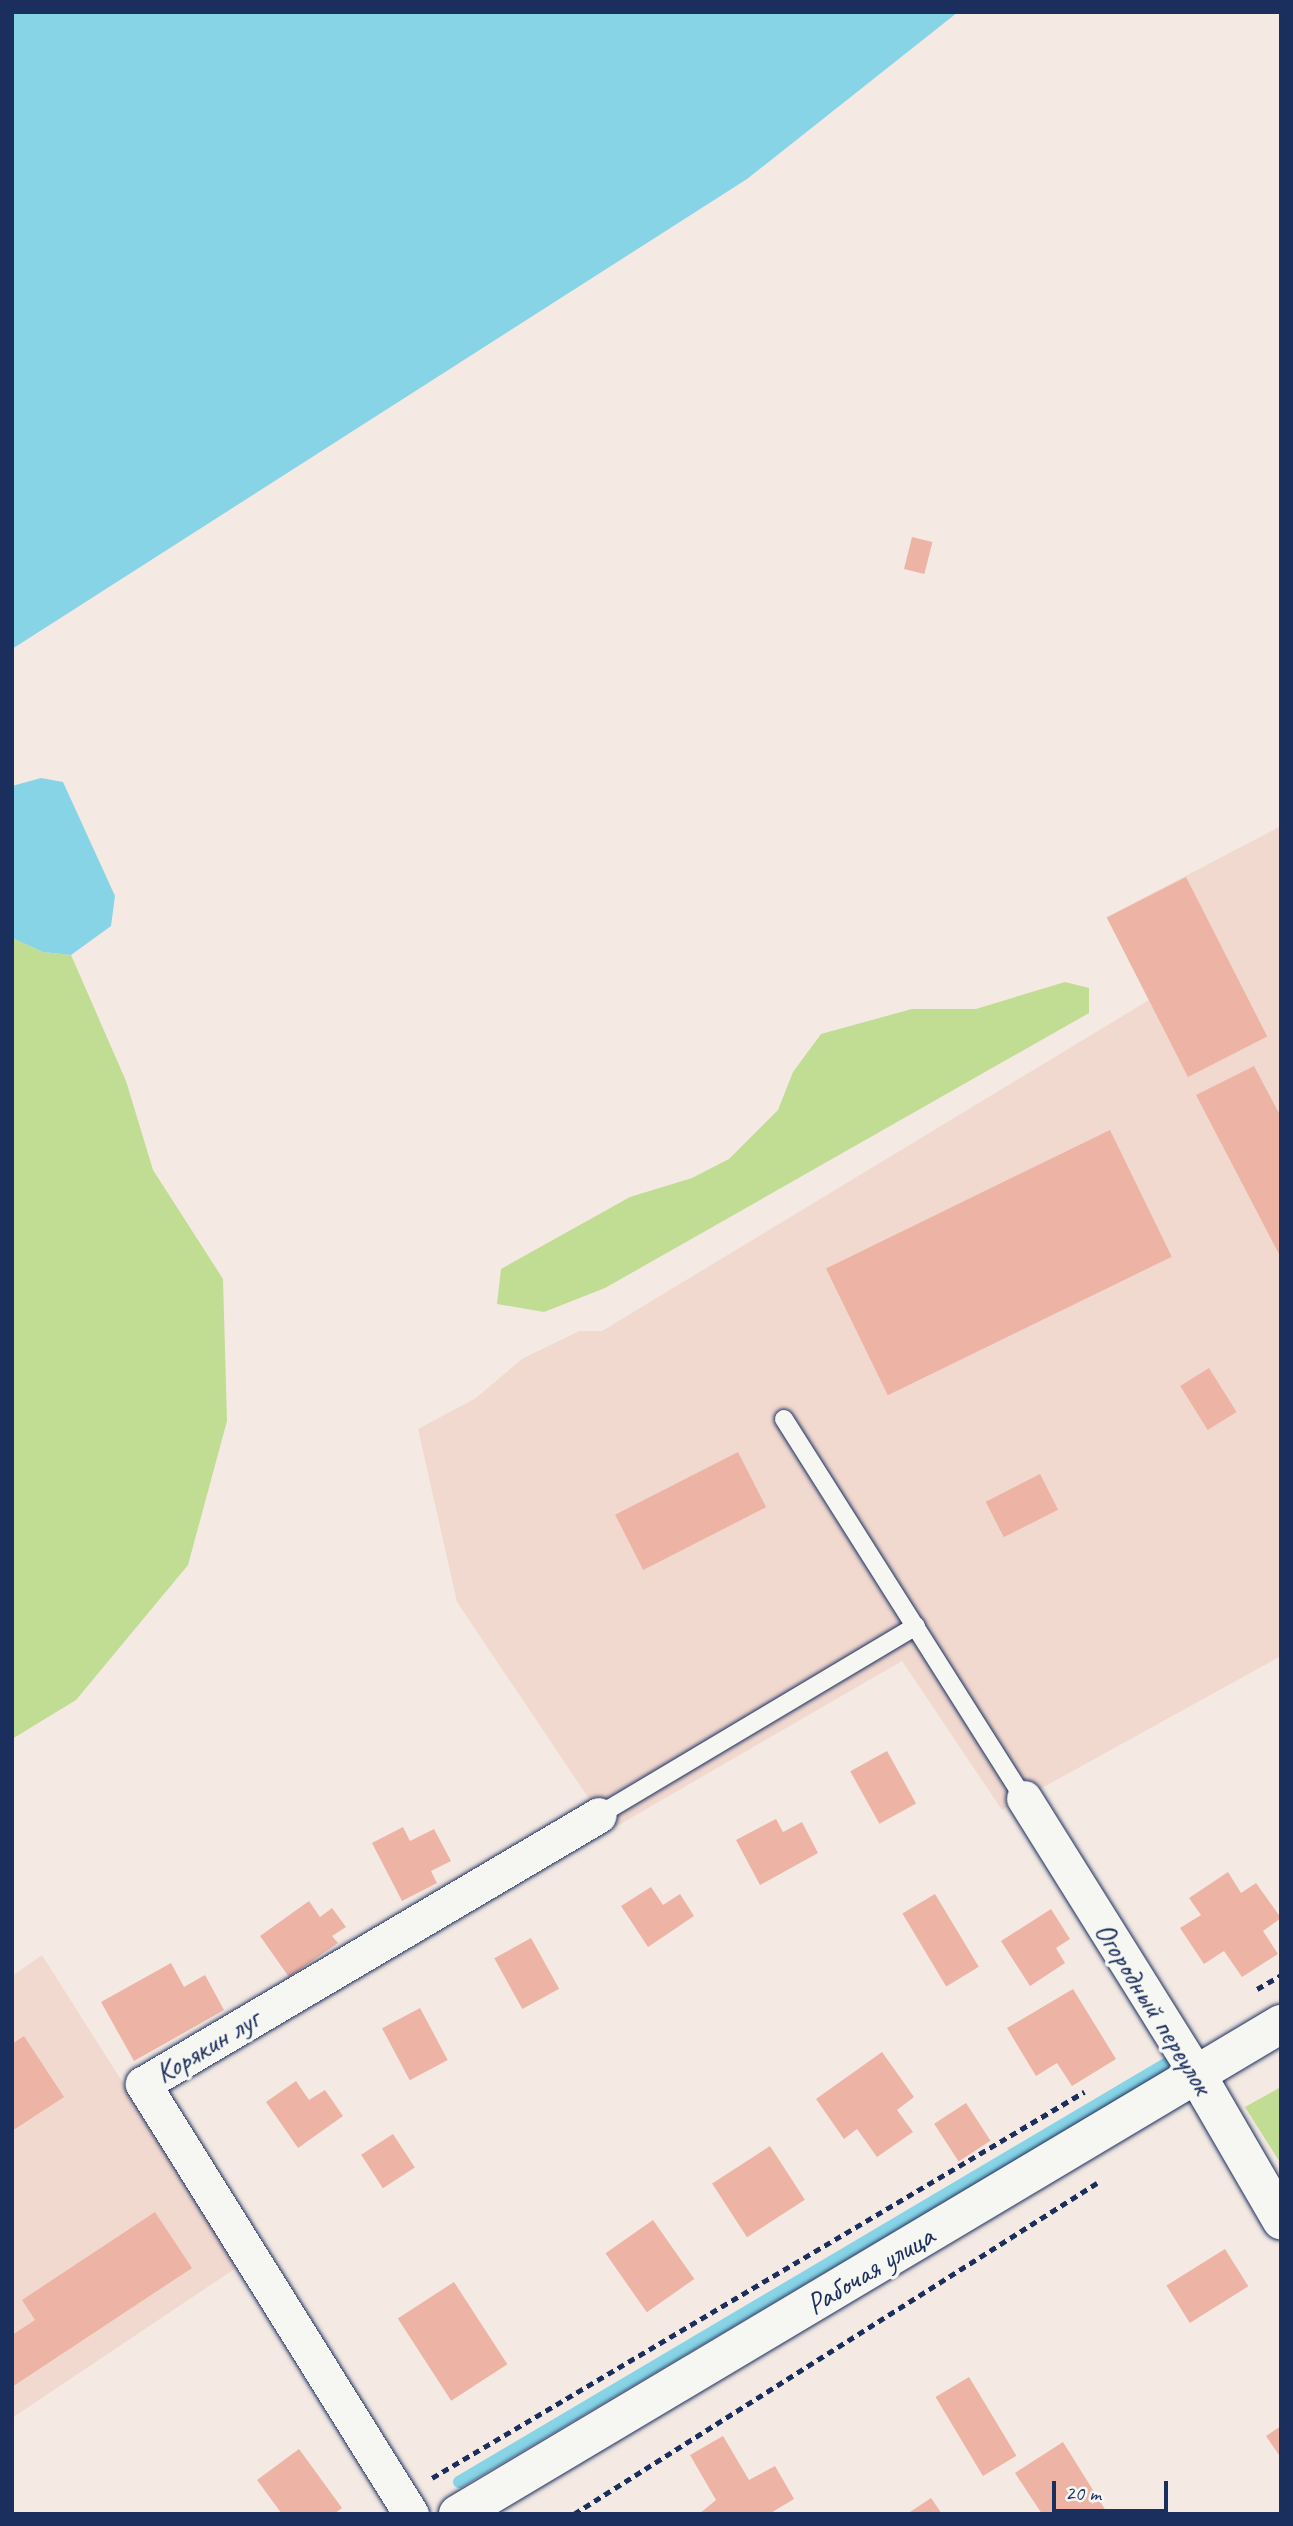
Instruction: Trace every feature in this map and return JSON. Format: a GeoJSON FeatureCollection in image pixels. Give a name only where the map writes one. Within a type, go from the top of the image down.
{"type":"FeatureCollection","features":[{"type":"Feature","properties":{"kind":"main road","name":"Рабочая улица"},"geometry":{"type":"LineString","coordinates":[[458,2514],[1281,2024]]}},
{"type":"Feature","properties":{"kind":"main road","name":"Огородный переулок"},"geometry":{"type":"LineString","coordinates":[[1197,2076],[1281,2220]]}},
{"type":"Feature","properties":{"kind":"street","name":"Огородный переулок"},"geometry":{"type":"LineString","coordinates":[[1024,1798],[1197,2076]]}},
{"type":"Feature","properties":{"kind":"street","name":"Корякин луг"},"geometry":{"type":"LineString","coordinates":[[406,2505],[143,2084],[599,1815]]}},
{"type":"Feature","properties":{"kind":"lane"},"geometry":{"type":"LineString","coordinates":[[784,1419],[1024,1798]]}},
{"type":"Feature","properties":{"kind":"lane"},"geometry":{"type":"LineString","coordinates":[[599,1815],[916,1626]]}},
{"type":"Feature","properties":{"kind":"path"},"geometry":{"type":"LineString","coordinates":[[1245,1996],[1281,1975]]}},
{"type":"Feature","properties":{"kind":"path"},"geometry":{"type":"LineString","coordinates":[[406,2505],[1091,2088]]}},
{"type":"Feature","properties":{"kind":"path"},"geometry":{"type":"LineString","coordinates":[[574,2514],[1111,2174]]}},
{"type":"Feature","properties":{"kind":"shaded area"},"geometry":{"type":"Polygon","coordinates":[[[1281,826],[1281,1656],[1002,1810],[902,1661],[610,1830],[457,1602],[418,1429],[476,1398],[522,1359],[579,1331],[602,1331],[1149,1000],[1107,917],[1281,826]]]}},
{"type":"Feature","properties":{"kind":"shaded area"},"geometry":{"type":"Polygon","coordinates":[[[42,1955],[239,2266],[12,2418],[12,1976],[42,1955]]]}},
{"type":"Feature","properties":{"kind":"green space"},"geometry":{"type":"Polygon","coordinates":[[[12,938],[43,952],[71,955],[126,1081],[153,1170],[223,1279],[227,1421],[188,1565],[76,1700],[12,1739],[12,938]]]}},
{"type":"Feature","properties":{"kind":"green space"},"geometry":{"type":"Polygon","coordinates":[[[1065,982],[1089,988],[1089,1013],[605,1288],[544,1312],[497,1304],[501,1269],[630,1197],[692,1178],[729,1159],[778,1110],[793,1072],[821,1034],[912,1009],[976,1009],[1065,982]]]}},
{"type":"Feature","properties":{"kind":"green space"},"geometry":{"type":"Polygon","coordinates":[[[1281,2087],[1281,2164],[1245,2107],[1281,2087]]]}},
{"type":"Feature","properties":{"kind":"water"},"geometry":{"type":"Polygon","coordinates":[[[12,12],[958,12],[747,179],[12,649],[12,12]]]}},
{"type":"Feature","properties":{"kind":"water"},"geometry":{"type":"Polygon","coordinates":[[[41,778],[63,782],[115,896],[111,926],[71,955],[43,952],[12,938],[12,786],[41,778]]]}},
{"type":"Feature","properties":{"kind":"building"},"geometry":{"type":"Polygon","coordinates":[[[912,537],[932,542],[924,574],[904,569],[912,537]]]}},
{"type":"Feature","properties":{"kind":"building"},"geometry":{"type":"Polygon","coordinates":[[[1186,877],[1267,1036],[1188,1077],[1107,917],[1186,877]]]}},
{"type":"Feature","properties":{"kind":"building"},"geometry":{"type":"Polygon","coordinates":[[[1254,1066],[1281,1117],[1281,1258],[1196,1095],[1254,1066]]]}},
{"type":"Feature","properties":{"kind":"building"},"geometry":{"type":"Polygon","coordinates":[[[1110,1130],[1172,1257],[888,1395],[826,1269],[1110,1130]]]}},
{"type":"Feature","properties":{"kind":"building"},"geometry":{"type":"Polygon","coordinates":[[[1209,1368],[1237,1412],[1208,1430],[1180,1386],[1209,1368]]]}},
{"type":"Feature","properties":{"kind":"building"},"geometry":{"type":"Polygon","coordinates":[[[738,1452],[766,1507],[643,1570],[615,1515],[738,1452]]]}},
{"type":"Feature","properties":{"kind":"building"},"geometry":{"type":"Polygon","coordinates":[[[1040,1474],[1058,1510],[1004,1537],[986,1502],[1040,1474]]]}},
{"type":"Feature","properties":{"kind":"building"},"geometry":{"type":"Polygon","coordinates":[[[887,1751],[916,1803],[879,1824],[850,1771],[887,1751]]]}},
{"type":"Feature","properties":{"kind":"building"},"geometry":{"type":"Polygon","coordinates":[[[776,1819],[783,1832],[802,1822],[818,1853],[760,1885],[736,1840],[776,1819]]]}},
{"type":"Feature","properties":{"kind":"building"},"geometry":{"type":"Polygon","coordinates":[[[403,1827],[410,1841],[434,1829],[451,1861],[431,1871],[437,1883],[402,1901],[372,1843],[403,1827]]]}},
{"type":"Feature","properties":{"kind":"building"},"geometry":{"type":"Polygon","coordinates":[[[1228,1872],[1241,1893],[1256,1883],[1281,1918],[1263,1931],[1278,1954],[1242,1977],[1224,1951],[1204,1964],[1180,1928],[1201,1915],[1189,1898],[1228,1872]]]}},
{"type":"Feature","properties":{"kind":"building"},"geometry":{"type":"Polygon","coordinates":[[[651,1887],[663,1905],[680,1894],[694,1916],[648,1947],[621,1906],[651,1887]]]}},
{"type":"Feature","properties":{"kind":"building"},"geometry":{"type":"Polygon","coordinates":[[[935,1894],[979,1967],[946,1986],[902,1914],[935,1894]]]}},
{"type":"Feature","properties":{"kind":"building"},"geometry":{"type":"Polygon","coordinates":[[[309,1901],[320,1917],[332,1908],[346,1927],[332,1936],[338,1943],[289,1977],[260,1936],[309,1901]]]}},
{"type":"Feature","properties":{"kind":"building"},"geometry":{"type":"Polygon","coordinates":[[[1051,1909],[1070,1939],[1056,1948],[1065,1963],[1030,1986],[1001,1941],[1051,1909]]]}},
{"type":"Feature","properties":{"kind":"building"},"geometry":{"type":"Polygon","coordinates":[[[531,1938],[559,1989],[522,2009],[494,1958],[531,1938]]]}},
{"type":"Feature","properties":{"kind":"building"},"geometry":{"type":"Polygon","coordinates":[[[171,1963],[184,1987],[205,1975],[224,2010],[134,2061],[101,2002],[171,1963]]]}},
{"type":"Feature","properties":{"kind":"building"},"geometry":{"type":"Polygon","coordinates":[[[1073,1989],[1116,2059],[1072,2086],[1057,2063],[1036,2076],[1007,2028],[1073,1989]]]}},
{"type":"Feature","properties":{"kind":"building"},"geometry":{"type":"Polygon","coordinates":[[[420,2008],[448,2060],[410,2080],[382,2028],[420,2008]]]}},
{"type":"Feature","properties":{"kind":"building"},"geometry":{"type":"Polygon","coordinates":[[[24,2036],[64,2097],[12,2131],[12,2044],[24,2036]]]}},
{"type":"Feature","properties":{"kind":"building"},"geometry":{"type":"Polygon","coordinates":[[[882,2052],[914,2097],[897,2110],[913,2132],[877,2157],[857,2129],[844,2139],[816,2099],[882,2052]]]}},
{"type":"Feature","properties":{"kind":"building"},"geometry":{"type":"Polygon","coordinates":[[[296,2081],[309,2100],[325,2090],[343,2116],[298,2148],[266,2102],[296,2081]]]}},
{"type":"Feature","properties":{"kind":"building"},"geometry":{"type":"Polygon","coordinates":[[[966,2103],[991,2141],[959,2161],[934,2124],[966,2103]]]}},
{"type":"Feature","properties":{"kind":"building"},"geometry":{"type":"Polygon","coordinates":[[[393,2134],[415,2168],[383,2188],[361,2155],[393,2134]]]}},
{"type":"Feature","properties":{"kind":"building"},"geometry":{"type":"Polygon","coordinates":[[[770,2146],[805,2200],[747,2237],[712,2184],[770,2146]]]}},
{"type":"Feature","properties":{"kind":"building"},"geometry":{"type":"Polygon","coordinates":[[[155,2212],[192,2268],[12,2387],[12,2335],[35,2320],[22,2300],[155,2212]]]}},
{"type":"Feature","properties":{"kind":"building"},"geometry":{"type":"Polygon","coordinates":[[[653,2220],[694,2279],[647,2312],[605,2253],[653,2220]]]}},
{"type":"Feature","properties":{"kind":"building"},"geometry":{"type":"Polygon","coordinates":[[[1225,2249],[1248,2286],[1190,2323],[1166,2286],[1225,2249]]]}},
{"type":"Feature","properties":{"kind":"building"},"geometry":{"type":"Polygon","coordinates":[[[454,2282],[507,2364],[451,2401],[398,2318],[454,2282]]]}},
{"type":"Feature","properties":{"kind":"building"},"geometry":{"type":"Polygon","coordinates":[[[969,2377],[1016,2456],[983,2476],[936,2397],[969,2377]]]}},
{"type":"Feature","properties":{"kind":"building"},"geometry":{"type":"Polygon","coordinates":[[[1281,2426],[1281,2458],[1266,2436],[1281,2426]]]}},
{"type":"Feature","properties":{"kind":"building"},"geometry":{"type":"Polygon","coordinates":[[[723,2436],[749,2480],[775,2466],[794,2499],[769,2514],[699,2514],[716,2500],[690,2455],[723,2436]]]}},
{"type":"Feature","properties":{"kind":"building"},"geometry":{"type":"Polygon","coordinates":[[[1063,2442],[1106,2511],[1102,2514],[1042,2514],[1015,2473],[1063,2442]]]}},
{"type":"Feature","properties":{"kind":"building"},"geometry":{"type":"Polygon","coordinates":[[[299,2449],[342,2508],[334,2514],[282,2514],[257,2480],[299,2449]]]}},
{"type":"Feature","properties":{"kind":"building"},"geometry":{"type":"Polygon","coordinates":[[[931,2498],[942,2514],[907,2514],[931,2498]]]}},
{"type":"Feature","properties":{"kind":"waterway"},"geometry":{"type":"LineString","coordinates":[[459,2482],[1169,2062]]}}]}
